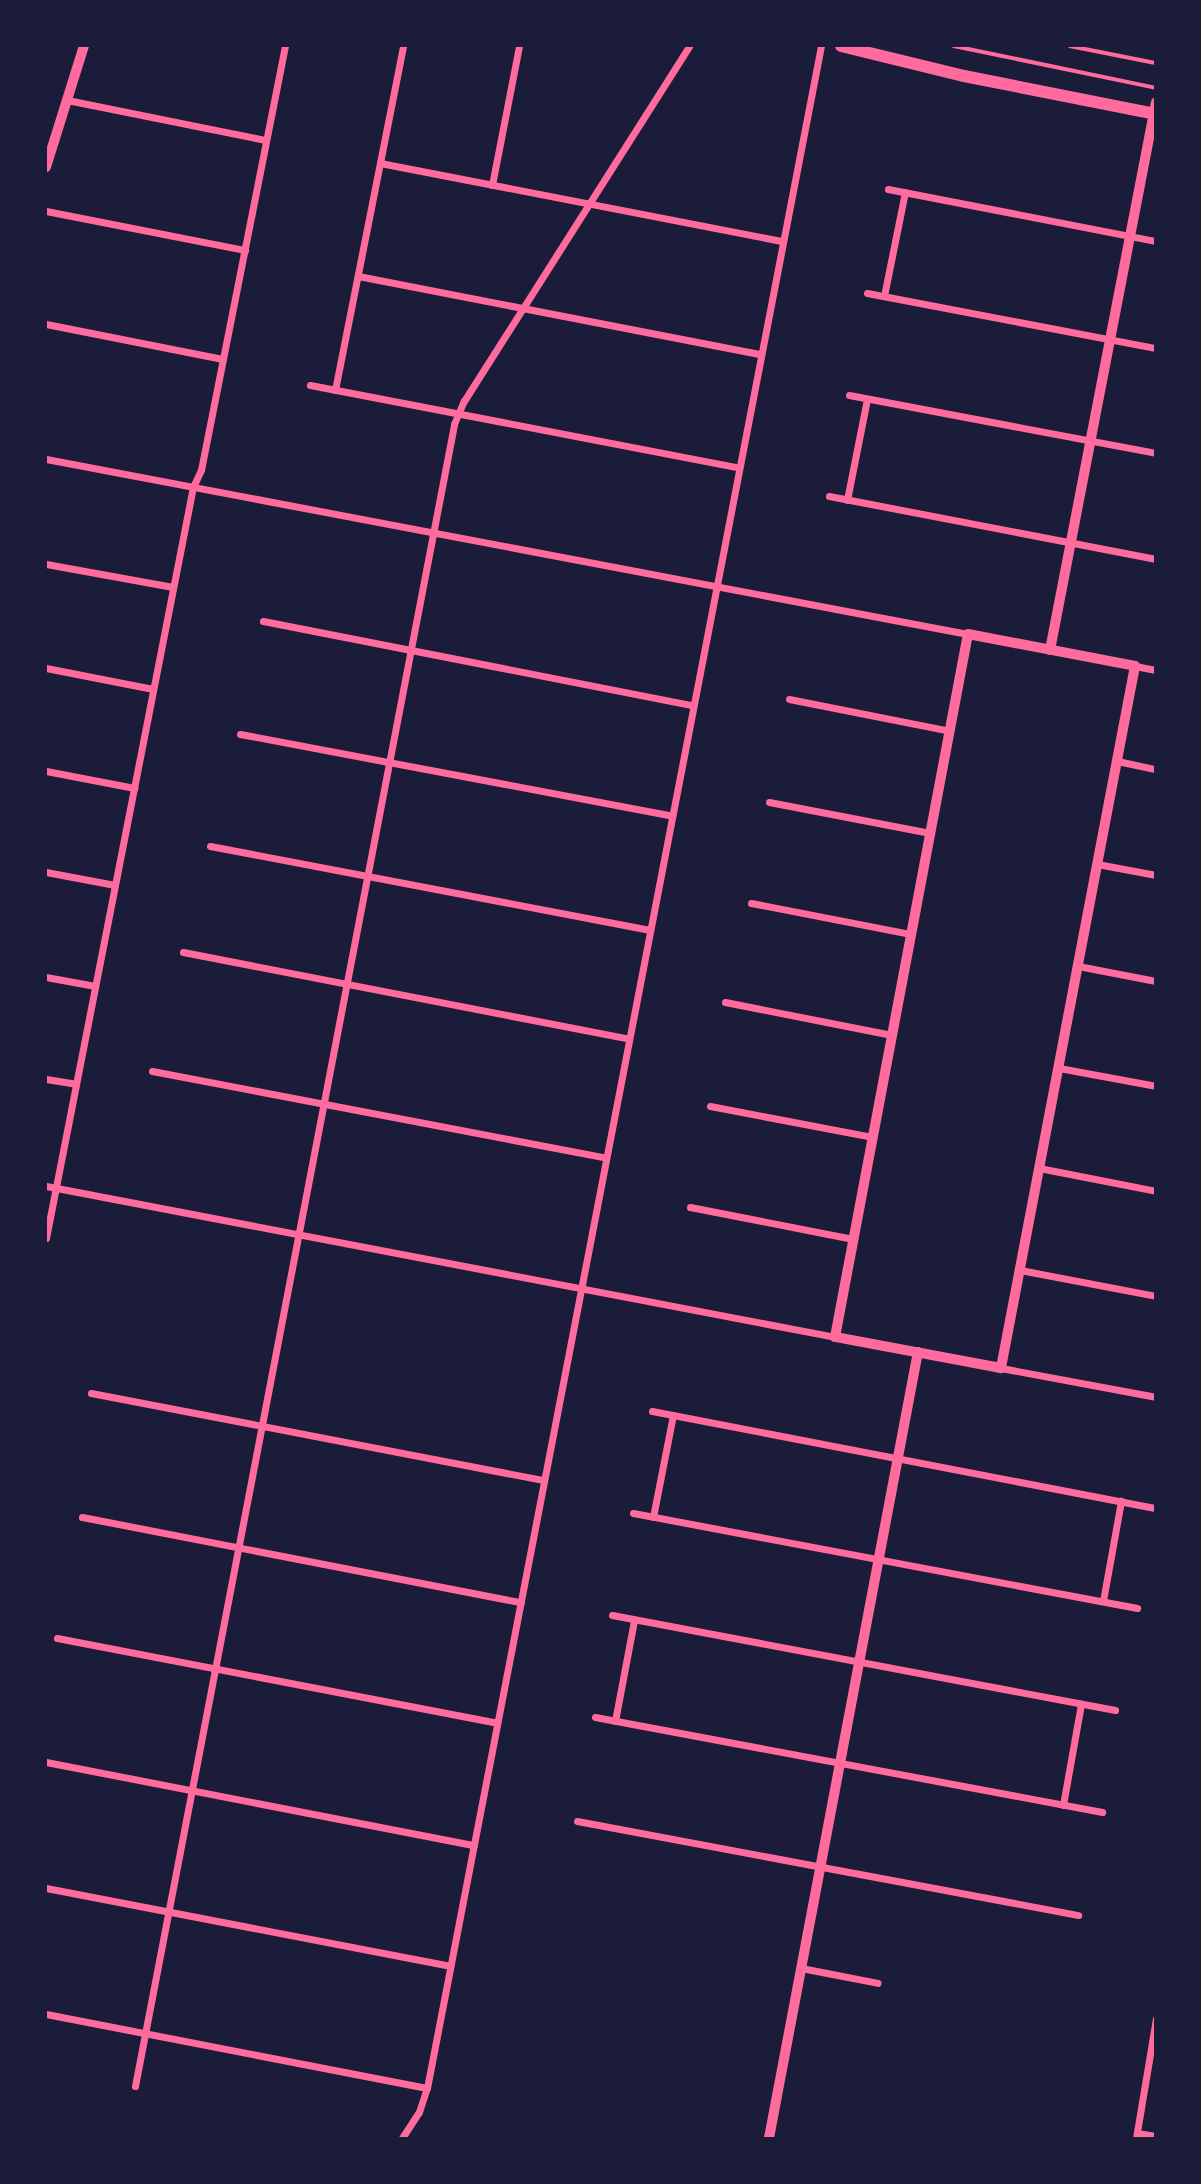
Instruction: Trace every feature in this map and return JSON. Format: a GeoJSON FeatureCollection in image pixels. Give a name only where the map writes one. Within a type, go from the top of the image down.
{"type":"FeatureCollection","features":[{"type":"Feature","properties":{"kind":"main road"},"geometry":{"type":"LineString","coordinates":[[842,46],[964,76],[1155,110]]}},
{"type":"Feature","properties":{"kind":"street"},"geometry":{"type":"LineString","coordinates":[[46,167],[84,46]]}},
{"type":"Feature","properties":{"kind":"street"},"geometry":{"type":"LineString","coordinates":[[46,1238],[192,487],[201,470],[285,46]]}},
{"type":"Feature","properties":{"kind":"street"},"geometry":{"type":"LineString","coordinates":[[335,390],[403,46]]}},
{"type":"Feature","properties":{"kind":"street"},"geometry":{"type":"LineString","coordinates":[[492,185],[519,46]]}},
{"type":"Feature","properties":{"kind":"street"},"geometry":{"type":"LineString","coordinates":[[135,2086],[431,533],[458,414],[689,46]]}},
{"type":"Feature","properties":{"kind":"street"},"geometry":{"type":"LineString","coordinates":[[402,2138],[419,2112],[427,2088],[821,46]]}},
{"type":"Feature","properties":{"kind":"street"},"geometry":{"type":"LineString","coordinates":[[67,100],[266,140]]}},
{"type":"Feature","properties":{"kind":"street"},"geometry":{"type":"LineString","coordinates":[[1049,650],[1155,110]]}},
{"type":"Feature","properties":{"kind":"street"},"geometry":{"type":"LineString","coordinates":[[380,163],[783,242]]}},
{"type":"Feature","properties":{"kind":"street"},"geometry":{"type":"LineString","coordinates":[[888,189],[1156,241]]}},
{"type":"Feature","properties":{"kind":"street"},"geometry":{"type":"LineString","coordinates":[[884,296],[905,192]]}},
{"type":"Feature","properties":{"kind":"street"},"geometry":{"type":"LineString","coordinates":[[46,211],[245,250]]}},
{"type":"Feature","properties":{"kind":"street"},"geometry":{"type":"LineString","coordinates":[[358,276],[761,354]]}},
{"type":"Feature","properties":{"kind":"street"},"geometry":{"type":"LineString","coordinates":[[867,293],[1156,348]]}},
{"type":"Feature","properties":{"kind":"street"},"geometry":{"type":"LineString","coordinates":[[46,324],[223,359]]}},
{"type":"Feature","properties":{"kind":"street"},"geometry":{"type":"LineString","coordinates":[[310,385],[739,468]]}},
{"type":"Feature","properties":{"kind":"street"},"geometry":{"type":"LineString","coordinates":[[849,395],[1156,453]]}},
{"type":"Feature","properties":{"kind":"street"},"geometry":{"type":"LineString","coordinates":[[847,500],[867,399]]}},
{"type":"Feature","properties":{"kind":"street"},"geometry":{"type":"LineString","coordinates":[[46,459],[1156,670]]}},
{"type":"Feature","properties":{"kind":"street"},"geometry":{"type":"LineString","coordinates":[[829,496],[1156,559]]}},
{"type":"Feature","properties":{"kind":"street"},"geometry":{"type":"LineString","coordinates":[[46,564],[173,587]]}},
{"type":"Feature","properties":{"kind":"street"},"geometry":{"type":"LineString","coordinates":[[263,621],[694,705]]}},
{"type":"Feature","properties":{"kind":"street"},"geometry":{"type":"LineString","coordinates":[[835,1336],[968,635]]}},
{"type":"Feature","properties":{"kind":"street"},"geometry":{"type":"LineString","coordinates":[[1001,1368],[1135,666]]}},
{"type":"Feature","properties":{"kind":"street"},"geometry":{"type":"LineString","coordinates":[[46,668],[153,689]]}},
{"type":"Feature","properties":{"kind":"street"},"geometry":{"type":"LineString","coordinates":[[789,699],[950,731]]}},
{"type":"Feature","properties":{"kind":"street"},"geometry":{"type":"LineString","coordinates":[[240,734],[672,816]]}},
{"type":"Feature","properties":{"kind":"street"},"geometry":{"type":"LineString","coordinates":[[1117,761],[1156,769]]}},
{"type":"Feature","properties":{"kind":"street"},"geometry":{"type":"LineString","coordinates":[[46,771],[134,788]]}},
{"type":"Feature","properties":{"kind":"street"},"geometry":{"type":"LineString","coordinates":[[769,802],[930,833]]}},
{"type":"Feature","properties":{"kind":"street"},"geometry":{"type":"LineString","coordinates":[[210,846],[650,930]]}},
{"type":"Feature","properties":{"kind":"street"},"geometry":{"type":"LineString","coordinates":[[1097,864],[1156,876]]}},
{"type":"Feature","properties":{"kind":"street"},"geometry":{"type":"LineString","coordinates":[[46,872],[115,885]]}},
{"type":"Feature","properties":{"kind":"street"},"geometry":{"type":"LineString","coordinates":[[751,902],[911,934]]}},
{"type":"Feature","properties":{"kind":"street"},"geometry":{"type":"LineString","coordinates":[[183,952],[629,1039]]}},
{"type":"Feature","properties":{"kind":"street"},"geometry":{"type":"LineString","coordinates":[[1078,966],[1156,981]]}},
{"type":"Feature","properties":{"kind":"street"},"geometry":{"type":"LineString","coordinates":[[46,977],[95,986]]}},
{"type":"Feature","properties":{"kind":"street"},"geometry":{"type":"LineString","coordinates":[[725,1002],[892,1035]]}},
{"type":"Feature","properties":{"kind":"street"},"geometry":{"type":"LineString","coordinates":[[1059,1068],[1156,1086]]}},
{"type":"Feature","properties":{"kind":"street"},"geometry":{"type":"LineString","coordinates":[[152,1071],[606,1158]]}},
{"type":"Feature","properties":{"kind":"street"},"geometry":{"type":"LineString","coordinates":[[46,1079],[76,1084]]}},
{"type":"Feature","properties":{"kind":"street"},"geometry":{"type":"LineString","coordinates":[[710,1106],[873,1137]]}},
{"type":"Feature","properties":{"kind":"street"},"geometry":{"type":"LineString","coordinates":[[1039,1168],[1156,1191]]}},
{"type":"Feature","properties":{"kind":"street"},"geometry":{"type":"LineString","coordinates":[[46,1186],[1156,1397]]}},
{"type":"Feature","properties":{"kind":"street"},"geometry":{"type":"LineString","coordinates":[[690,1208],[853,1239]]}},
{"type":"Feature","properties":{"kind":"street"},"geometry":{"type":"LineString","coordinates":[[1020,1270],[1156,1296]]}},
{"type":"Feature","properties":{"kind":"street"},"geometry":{"type":"LineString","coordinates":[[769,2138],[918,1352]]}},
{"type":"Feature","properties":{"kind":"street"},"geometry":{"type":"LineString","coordinates":[[91,1393],[544,1480]]}},
{"type":"Feature","properties":{"kind":"street"},"geometry":{"type":"LineString","coordinates":[[652,1411],[1155,1508]]}},
{"type":"Feature","properties":{"kind":"street"},"geometry":{"type":"LineString","coordinates":[[653,1517],[673,1415]]}},
{"type":"Feature","properties":{"kind":"street"},"geometry":{"type":"LineString","coordinates":[[1103,1601],[1121,1501]]}},
{"type":"Feature","properties":{"kind":"street"},"geometry":{"type":"LineString","coordinates":[[633,1513],[1137,1608]]}},
{"type":"Feature","properties":{"kind":"street"},"geometry":{"type":"LineString","coordinates":[[82,1517],[521,1602]]}},
{"type":"Feature","properties":{"kind":"street"},"geometry":{"type":"LineString","coordinates":[[612,1615],[1115,1710]]}},
{"type":"Feature","properties":{"kind":"street"},"geometry":{"type":"LineString","coordinates":[[615,1721],[634,1619]]}},
{"type":"Feature","properties":{"kind":"street"},"geometry":{"type":"LineString","coordinates":[[57,1638],[497,1723]]}},
{"type":"Feature","properties":{"kind":"street"},"geometry":{"type":"LineString","coordinates":[[1063,1805],[1081,1704]]}},
{"type":"Feature","properties":{"kind":"street"},"geometry":{"type":"LineString","coordinates":[[595,1717],[1102,1812]]}},
{"type":"Feature","properties":{"kind":"street"},"geometry":{"type":"LineString","coordinates":[[46,1762],[474,1845]]}},
{"type":"Feature","properties":{"kind":"street"},"geometry":{"type":"LineString","coordinates":[[577,1821],[1078,1914]]}},
{"type":"Feature","properties":{"kind":"street"},"geometry":{"type":"LineString","coordinates":[[46,1888],[450,1966]]}},
{"type":"Feature","properties":{"kind":"street"},"geometry":{"type":"LineString","coordinates":[[801,1968],[878,1983]]}},
{"type":"Feature","properties":{"kind":"street"},"geometry":{"type":"LineString","coordinates":[[46,2014],[427,2088]]}},
{"type":"Feature","properties":{"kind":"street"},"geometry":{"type":"LineString","coordinates":[[1156,2020],[1137,2136],[1156,2136]]}},
{"type":"Feature","properties":{"kind":"lane"},"geometry":{"type":"LineString","coordinates":[[954,46],[1156,88]]}},
{"type":"Feature","properties":{"kind":"lane"},"geometry":{"type":"LineString","coordinates":[[1070,46],[1156,63]]}}]}
